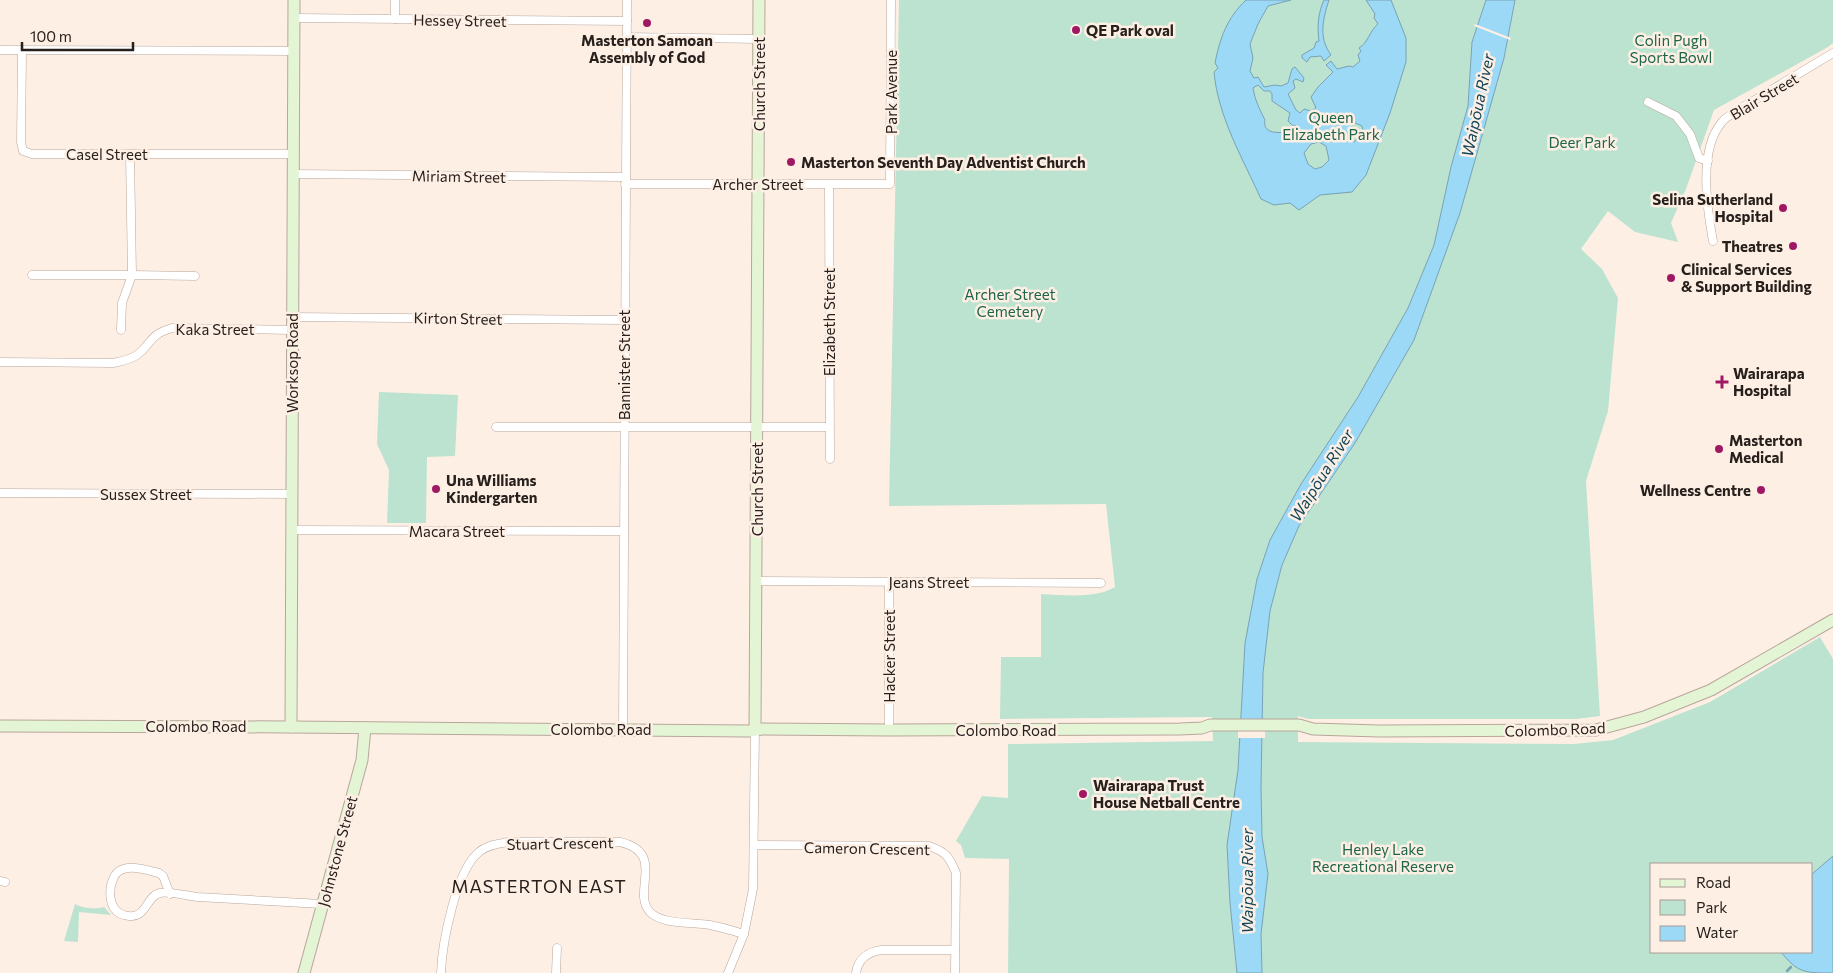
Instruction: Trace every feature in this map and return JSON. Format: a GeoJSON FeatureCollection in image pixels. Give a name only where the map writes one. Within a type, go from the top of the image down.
{"type":"FeatureCollection","features":[{"type":"Feature","properties":{"kind":"street","name":"Worksop Road"},"geometry":{"type":"LineString","coordinates":[[290,727],[294,0]]}},
{"type":"Feature","properties":{"kind":"street"},"geometry":{"type":"LineString","coordinates":[[395,0],[395,19]]}},
{"type":"Feature","properties":{"kind":"street","name":"Bannister Street"},"geometry":{"type":"LineString","coordinates":[[622,729],[627,0]]}},
{"type":"Feature","properties":{"kind":"street","name":"Church Street"},"geometry":{"type":"LineString","coordinates":[[728,973],[744,934],[753,889],[757,580],[759,0]]}},
{"type":"Feature","properties":{"kind":"street","name":"Park Avenue"},"geometry":{"type":"LineString","coordinates":[[890,184],[891,0]]}},
{"type":"Feature","properties":{"kind":"street","name":"Hessey Street"},"geometry":{"type":"LineString","coordinates":[[294,18],[627,21]]}},
{"type":"Feature","properties":{"kind":"street"},"geometry":{"type":"LineString","coordinates":[[626,37],[759,38]]}},
{"type":"Feature","properties":{"kind":"street"},"geometry":{"type":"LineString","coordinates":[[0,50],[294,51]]}},
{"type":"Feature","properties":{"kind":"street","name":"Casel Street"},"geometry":{"type":"LineString","coordinates":[[22,50],[21,142],[23,151],[32,154],[293,154]]}},
{"type":"Feature","properties":{"kind":"street","name":"Blair Street"},"geometry":{"type":"LineString","coordinates":[[1713,241],[1706,197],[1708,161],[1715,134],[1722,122],[1727,117],[1833,53]]}},
{"type":"Feature","properties":{"kind":"street"},"geometry":{"type":"LineString","coordinates":[[1648,102],[1676,116],[1690,134],[1699,158],[1708,161]]}},
{"type":"Feature","properties":{"kind":"street"},"geometry":{"type":"LineString","coordinates":[[121,330],[122,303],[132,275],[130,154]]}},
{"type":"Feature","properties":{"kind":"street","name":"Miriam Street"},"geometry":{"type":"LineString","coordinates":[[293,174],[625,181]]}},
{"type":"Feature","properties":{"kind":"street","name":"Archer Street"},"geometry":{"type":"LineString","coordinates":[[625,181],[890,184]]}},
{"type":"Feature","properties":{"kind":"street","name":"Elizabeth Street"},"geometry":{"type":"LineString","coordinates":[[829,184],[830,460]]}},
{"type":"Feature","properties":{"kind":"street"},"geometry":{"type":"LineString","coordinates":[[32,275],[194,276]]}},
{"type":"Feature","properties":{"kind":"street","name":"Kirton Street"},"geometry":{"type":"LineString","coordinates":[[292,317],[624,320]]}},
{"type":"Feature","properties":{"kind":"street","name":"Kaka Street"},"geometry":{"type":"LineString","coordinates":[[0,362],[114,363],[127,360],[138,354],[159,332],[172,328],[292,330]]}},
{"type":"Feature","properties":{"kind":"street"},"geometry":{"type":"LineString","coordinates":[[496,427],[829,427]]}},
{"type":"Feature","properties":{"kind":"street","name":"Sussex Street"},"geometry":{"type":"LineString","coordinates":[[0,493],[292,494]]}},
{"type":"Feature","properties":{"kind":"street","name":"Macara Street"},"geometry":{"type":"LineString","coordinates":[[291,530],[623,532]]}},
{"type":"Feature","properties":{"kind":"street","name":"Jeans Street"},"geometry":{"type":"LineString","coordinates":[[757,580],[1101,583]]}},
{"type":"Feature","properties":{"kind":"street","name":"Hacker Street"},"geometry":{"type":"LineString","coordinates":[[889,582],[889,730]]}},
{"type":"Feature","properties":{"kind":"street","name":"Colombo Road"},"geometry":{"type":"LineString","coordinates":[[0,726],[743,731],[762,729],[1207,728],[1596,730],[1644,717],[1711,690],[1833,620]]}},
{"type":"Feature","properties":{"kind":"street","name":"Johnstone Street"},"geometry":{"type":"LineString","coordinates":[[304,973],[362,760],[366,728]]}},
{"type":"Feature","properties":{"kind":"street","name":"Stuart Crescent"},"geometry":{"type":"LineString","coordinates":[[441,973],[445,935],[463,873],[480,850],[492,845],[508,842],[620,842],[633,845],[641,852],[645,862],[645,902],[650,912],[668,920],[710,925],[744,934]]}},
{"type":"Feature","properties":{"kind":"street","name":"Cameron Crescent"},"geometry":{"type":"LineString","coordinates":[[754,845],[929,846],[941,850],[950,858],[956,873],[955,973]]}},
{"type":"Feature","properties":{"kind":"street"},"geometry":{"type":"LineString","coordinates":[[170,894],[160,873],[125,868],[119,870],[112,882],[111,904],[113,908],[123,915],[135,916],[146,908],[155,895],[161,893],[170,894],[323,904]]}},
{"type":"Feature","properties":{"kind":"street"},"geometry":{"type":"LineString","coordinates":[[556,973],[557,948]]}},
{"type":"Feature","properties":{"kind":"street"},"geometry":{"type":"LineString","coordinates":[[856,973],[857,966],[870,952],[881,950],[955,950]]}},
{"type":"Feature","properties":{"kind":"green space"},"geometry":{"type":"Polygon","coordinates":[[[899,0],[1486,0],[1472,42],[1468,106],[1451,167],[1434,245],[1408,308],[1358,397],[1301,484],[1270,540],[1257,579],[1245,643],[1238,770],[1227,845],[1230,903],[1237,973],[1008,973],[1009,859],[965,858],[961,845],[956,841],[982,796],[1008,798],[1008,744],[1213,741],[1212,717],[1000,719],[1001,657],[1041,657],[1041,594],[1089,595],[1115,587],[1106,504],[889,506],[899,0]]]}},
{"type":"Feature","properties":{"kind":"green space"},"geometry":{"type":"Polygon","coordinates":[[[1515,0],[1833,0],[1833,43],[1714,110],[1686,189],[1671,223],[1678,242],[1635,232],[1608,211],[1581,249],[1602,269],[1618,298],[1608,411],[1586,481],[1600,716],[1576,719],[1308,719],[1298,716],[1298,742],[1574,744],[1613,740],[1710,702],[1820,637],[1833,659],[1833,973],[1262,973],[1261,934],[1268,874],[1262,837],[1263,673],[1270,611],[1282,565],[1299,526],[1355,443],[1414,340],[1504,58],[1515,0]]]}},
{"type":"Feature","properties":{"kind":"green space"},"geometry":{"type":"Polygon","coordinates":[[[379,392],[458,395],[455,456],[427,457],[426,523],[387,523],[389,470],[377,444],[379,392]]]}},
{"type":"Feature","properties":{"kind":"green space"},"geometry":{"type":"Polygon","coordinates":[[[75,904],[89,908],[104,907],[111,915],[79,912],[78,942],[64,941],[75,904]]]}},
{"type":"Feature","properties":{"kind":"water"},"geometry":{"type":"Polygon","coordinates":[[[1246,0],[1291,0],[1268,6],[1250,44],[1253,58],[1250,71],[1254,78],[1258,77],[1264,87],[1281,86],[1288,83],[1292,69],[1295,67],[1304,78],[1303,82],[1296,79],[1293,81],[1295,88],[1288,94],[1296,110],[1300,113],[1304,109],[1311,111],[1316,108],[1311,97],[1333,72],[1326,65],[1331,61],[1337,69],[1353,67],[1360,61],[1358,55],[1361,51],[1359,48],[1365,43],[1378,24],[1374,18],[1375,14],[1366,0],[1391,0],[1406,38],[1406,62],[1390,113],[1366,175],[1352,192],[1320,195],[1299,210],[1290,203],[1274,205],[1261,199],[1239,153],[1220,105],[1214,72],[1218,68],[1215,63],[1222,37],[1229,21],[1246,0]],[[1258,85],[1253,88],[1267,129],[1277,132],[1297,130],[1296,126],[1288,121],[1290,113],[1272,101],[1270,91],[1264,91],[1258,85]],[[1355,123],[1347,132],[1350,140],[1354,142],[1363,132],[1362,126],[1355,123]],[[1319,142],[1311,144],[1304,153],[1308,164],[1315,169],[1322,167],[1329,160],[1326,146],[1319,142]]]}},
{"type":"Feature","properties":{"kind":"water"},"geometry":{"type":"Polygon","coordinates":[[[1324,0],[1329,0],[1325,14],[1323,35],[1331,55],[1324,61],[1321,56],[1310,57],[1307,62],[1302,58],[1302,55],[1314,48],[1316,42],[1319,41],[1320,10],[1324,0]]]}},
{"type":"Feature","properties":{"kind":"water","name":"Waipōua River"},"geometry":{"type":"Polygon","coordinates":[[[1486,0],[1515,0],[1504,58],[1460,213],[1414,340],[1355,443],[1299,526],[1282,565],[1270,611],[1263,673],[1262,837],[1268,874],[1261,934],[1262,973],[1237,973],[1230,903],[1227,845],[1238,770],[1245,643],[1257,579],[1270,540],[1301,484],[1358,397],[1408,308],[1434,245],[1451,167],[1468,106],[1472,42],[1486,0]]]}},
{"type":"Feature","properties":{"kind":"water"},"geometry":{"type":"Polygon","coordinates":[[[1833,856],[1833,973],[1815,973],[1802,970],[1792,964],[1782,953],[1813,953],[1813,873],[1833,856]]]}},
{"type":"Feature","properties":{"kind":"pier"},"geometry":{"type":"Polygon","coordinates":[[[1475,24],[1511,38],[1510,40],[1474,26],[1475,24]]]}},
{"type":"Feature","properties":{"kind":"pier"},"geometry":{"type":"Polygon","coordinates":[[[1238,720],[1265,720],[1265,738],[1238,738],[1238,720]]]}},
{"type":"Feature","properties":{"kind":"waterway"},"geometry":{"type":"LineString","coordinates":[[1787,971],[1791,967]]}},
{"type":"Feature","properties":{"kind":"place","name":"Masterton Samoan Assembly of God"},"geometry":{"type":"Point","coordinates":[647,23]}},
{"type":"Feature","properties":{"kind":"place","name":"QE Park oval"},"geometry":{"type":"Point","coordinates":[1076,30]}},
{"type":"Feature","properties":{"kind":"place","name":"Masterton Seventh Day Adventist Church"},"geometry":{"type":"Point","coordinates":[791,162]}},
{"type":"Feature","properties":{"kind":"place","name":"Selina Sutherland Hospital"},"geometry":{"type":"Point","coordinates":[1783,208]}},
{"type":"Feature","properties":{"kind":"place","name":"Theatres"},"geometry":{"type":"Point","coordinates":[1793,246]}},
{"type":"Feature","properties":{"kind":"place","name":"Clinical Services & Support Building"},"geometry":{"type":"Point","coordinates":[1671,278]}},
{"type":"Feature","properties":{"kind":"place","name":"Wairarapa Hospital"},"geometry":{"type":"Point","coordinates":[1722,382]}},
{"type":"Feature","properties":{"kind":"place","name":"Masterton Medical"},"geometry":{"type":"Point","coordinates":[1719,449]}},
{"type":"Feature","properties":{"kind":"place","name":"Una Williams Kindergarten"},"geometry":{"type":"Point","coordinates":[436,489]}},
{"type":"Feature","properties":{"kind":"place","name":"Wellness Centre"},"geometry":{"type":"Point","coordinates":[1761,490]}},
{"type":"Feature","properties":{"kind":"place","name":"Wairarapa Trust House Netball Centre"},"geometry":{"type":"Point","coordinates":[1083,794]}},
{"type":"Feature","properties":{"kind":"district","name":"MASTERTON EAST"},"geometry":{"type":"Point","coordinates":[539,886]}},
{"type":"Feature","properties":{"kind":"park label","name":"Colin Pugh Sports Bowl"},"geometry":{"type":"Point","coordinates":[1671,48]}},
{"type":"Feature","properties":{"kind":"park label","name":"Queen Elizabeth Park"},"geometry":{"type":"Point","coordinates":[1331,126]}},
{"type":"Feature","properties":{"kind":"park label","name":"Deer Park"},"geometry":{"type":"Point","coordinates":[1582,142]}},
{"type":"Feature","properties":{"kind":"park label","name":"Archer Street Cemetery"},"geometry":{"type":"Point","coordinates":[1010,302]}},
{"type":"Feature","properties":{"kind":"park label","name":"Henley Lake Recreational Reserve"},"geometry":{"type":"Point","coordinates":[1383,858]}}]}
